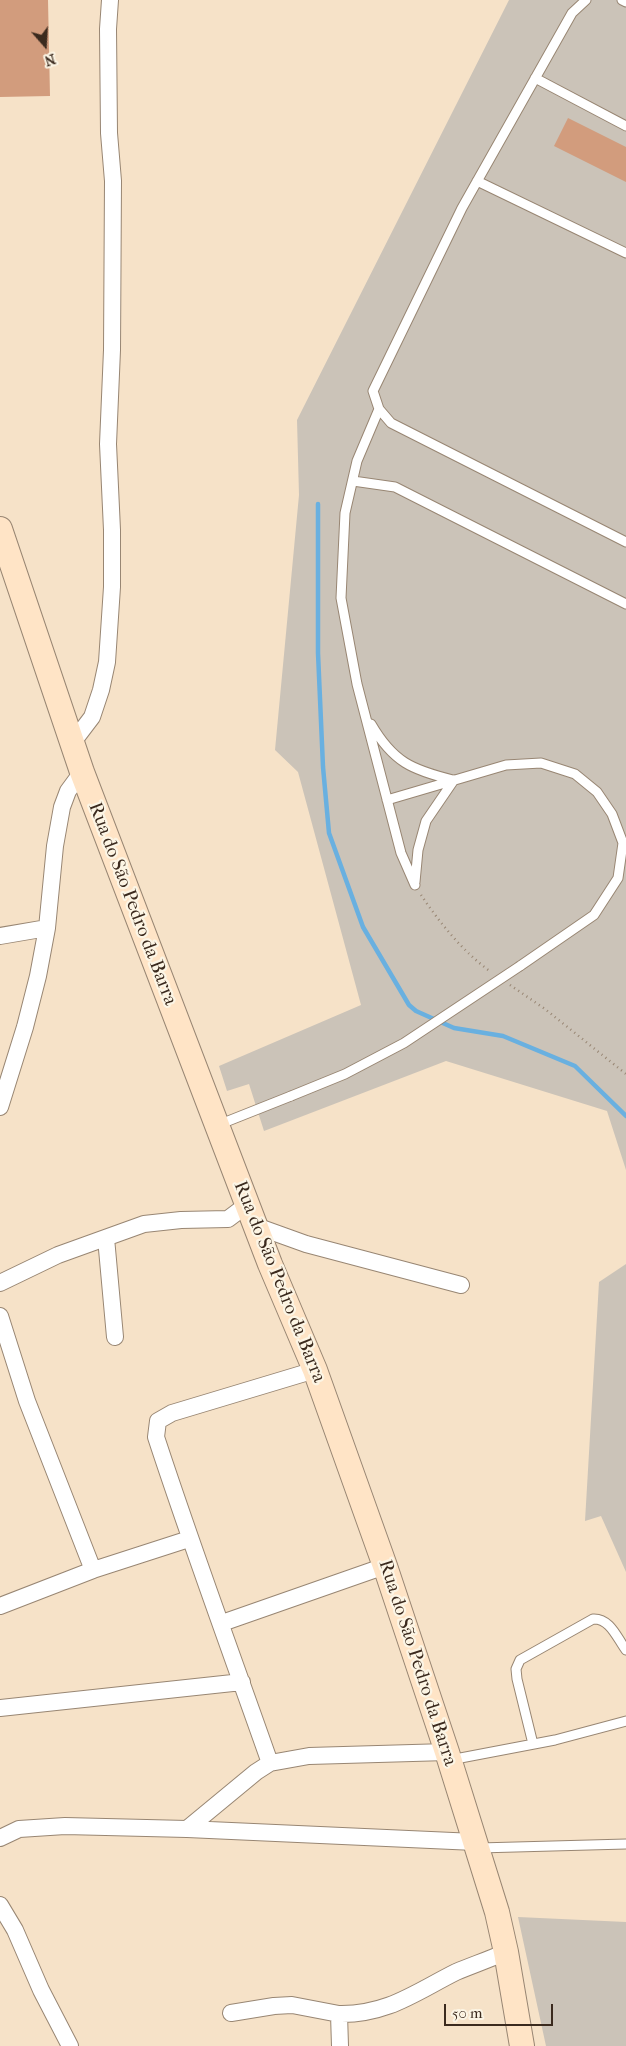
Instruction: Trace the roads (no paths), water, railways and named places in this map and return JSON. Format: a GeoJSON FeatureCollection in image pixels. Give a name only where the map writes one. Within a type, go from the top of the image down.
{"type":"FeatureCollection","features":[{"type":"Feature","properties":{"kind":"street"},"geometry":{"type":"LineString","coordinates":[[73,742],[92,716],[101,690],[107,662],[112,587],[112,530],[108,444],[112,350],[113,181],[109,133],[108,29],[110,0]]}},
{"type":"Feature","properties":{"kind":"street","name":"Rua do São Pedro da Barra"},"geometry":{"type":"LineString","coordinates":[[0,529],[82,772],[252,1215],[314,1370],[385,1566],[448,1756],[496,1912],[506,1952],[522,2046]]}},
{"type":"Feature","properties":{"kind":"street"},"geometry":{"type":"LineString","coordinates":[[0,1107],[25,1028],[38,976],[47,928],[54,846],[62,807],[68,791],[82,772]]}},
{"type":"Feature","properties":{"kind":"street"},"geometry":{"type":"LineString","coordinates":[[0,936],[47,928]]}},
{"type":"Feature","properties":{"kind":"street"},"geometry":{"type":"LineString","coordinates":[[0,1283],[58,1255],[144,1224],[181,1220],[228,1219],[252,1215],[306,1244],[460,1285]]}},
{"type":"Feature","properties":{"kind":"street"},"geometry":{"type":"LineString","coordinates":[[106,1238],[115,1337]]}},
{"type":"Feature","properties":{"kind":"street"},"geometry":{"type":"LineString","coordinates":[[0,1316],[27,1401],[93,1570]]}},
{"type":"Feature","properties":{"kind":"street"},"geometry":{"type":"LineString","coordinates":[[270,1764],[222,1624],[189,1539],[156,1437],[158,1421],[172,1413],[314,1370]]}},
{"type":"Feature","properties":{"kind":"street"},"geometry":{"type":"LineString","coordinates":[[0,1606],[93,1570],[189,1539]]}},
{"type":"Feature","properties":{"kind":"street"},"geometry":{"type":"LineString","coordinates":[[222,1624],[385,1566]]}},
{"type":"Feature","properties":{"kind":"street"},"geometry":{"type":"LineString","coordinates":[[0,1708],[242,1682]]}},
{"type":"Feature","properties":{"kind":"street"},"geometry":{"type":"LineString","coordinates":[[187,1828],[249,1778],[270,1764],[309,1756],[448,1756]]}},
{"type":"Feature","properties":{"kind":"street"},"geometry":{"type":"LineString","coordinates":[[0,1838],[19,1829],[65,1826],[187,1828],[476,1845]]}},
{"type":"Feature","properties":{"kind":"street"},"geometry":{"type":"LineString","coordinates":[[0,1905],[15,1930],[41,1990],[70,2046]]}},
{"type":"Feature","properties":{"kind":"street"},"geometry":{"type":"LineString","coordinates":[[231,2013],[274,2006],[292,2006],[339,2014],[358,2014],[376,2011],[398,2003],[457,1972],[506,1952]]}},
{"type":"Feature","properties":{"kind":"street"},"geometry":{"type":"LineString","coordinates":[[339,2014],[340,2046]]}},
{"type":"Feature","properties":{"kind":"lane"},"geometry":{"type":"LineString","coordinates":[[586,0],[572,13],[462,208],[373,391],[379,410],[390,423],[626,542]]}},
{"type":"Feature","properties":{"kind":"lane"},"geometry":{"type":"LineString","coordinates":[[622,0],[626,2]]}},
{"type":"Feature","properties":{"kind":"lane"},"geometry":{"type":"LineString","coordinates":[[535,78],[626,126]]}},
{"type":"Feature","properties":{"kind":"lane"},"geometry":{"type":"LineString","coordinates":[[477,181],[626,253]]}},
{"type":"Feature","properties":{"kind":"lane"},"geometry":{"type":"LineString","coordinates":[[379,410],[357,461],[345,514],[340,598],[357,684],[387,800],[401,853],[415,885],[418,850],[426,821],[454,780]]}},
{"type":"Feature","properties":{"kind":"lane"},"geometry":{"type":"LineString","coordinates":[[353,482],[395,487],[626,604]]}},
{"type":"Feature","properties":{"kind":"lane"},"geometry":{"type":"LineString","coordinates":[[365,713],[379,737],[393,754],[420,772],[454,780]]}},
{"type":"Feature","properties":{"kind":"lane"},"geometry":{"type":"LineString","coordinates":[[218,1126],[345,1074],[404,1044],[594,915],[618,878],[623,843],[612,814],[597,792],[576,774],[541,763],[506,765],[387,800]]}},
{"type":"Feature","properties":{"kind":"lane"},"geometry":{"type":"LineString","coordinates":[[533,1744],[517,1679],[516,1668],[520,1660],[593,1619],[607,1623],[626,1650]]}},
{"type":"Feature","properties":{"kind":"lane"},"geometry":{"type":"LineString","coordinates":[[448,1756],[533,1744],[626,1721]]}},
{"type":"Feature","properties":{"kind":"lane"},"geometry":{"type":"LineString","coordinates":[[476,1845],[626,1844]]}},
{"type":"Feature","properties":{"kind":"waterway"},"geometry":{"type":"LineString","coordinates":[[318,504],[318,653],[323,767],[329,833],[363,927],[409,1005],[416,1011],[454,1028],[503,1036],[575,1066],[626,1116]]}}]}
